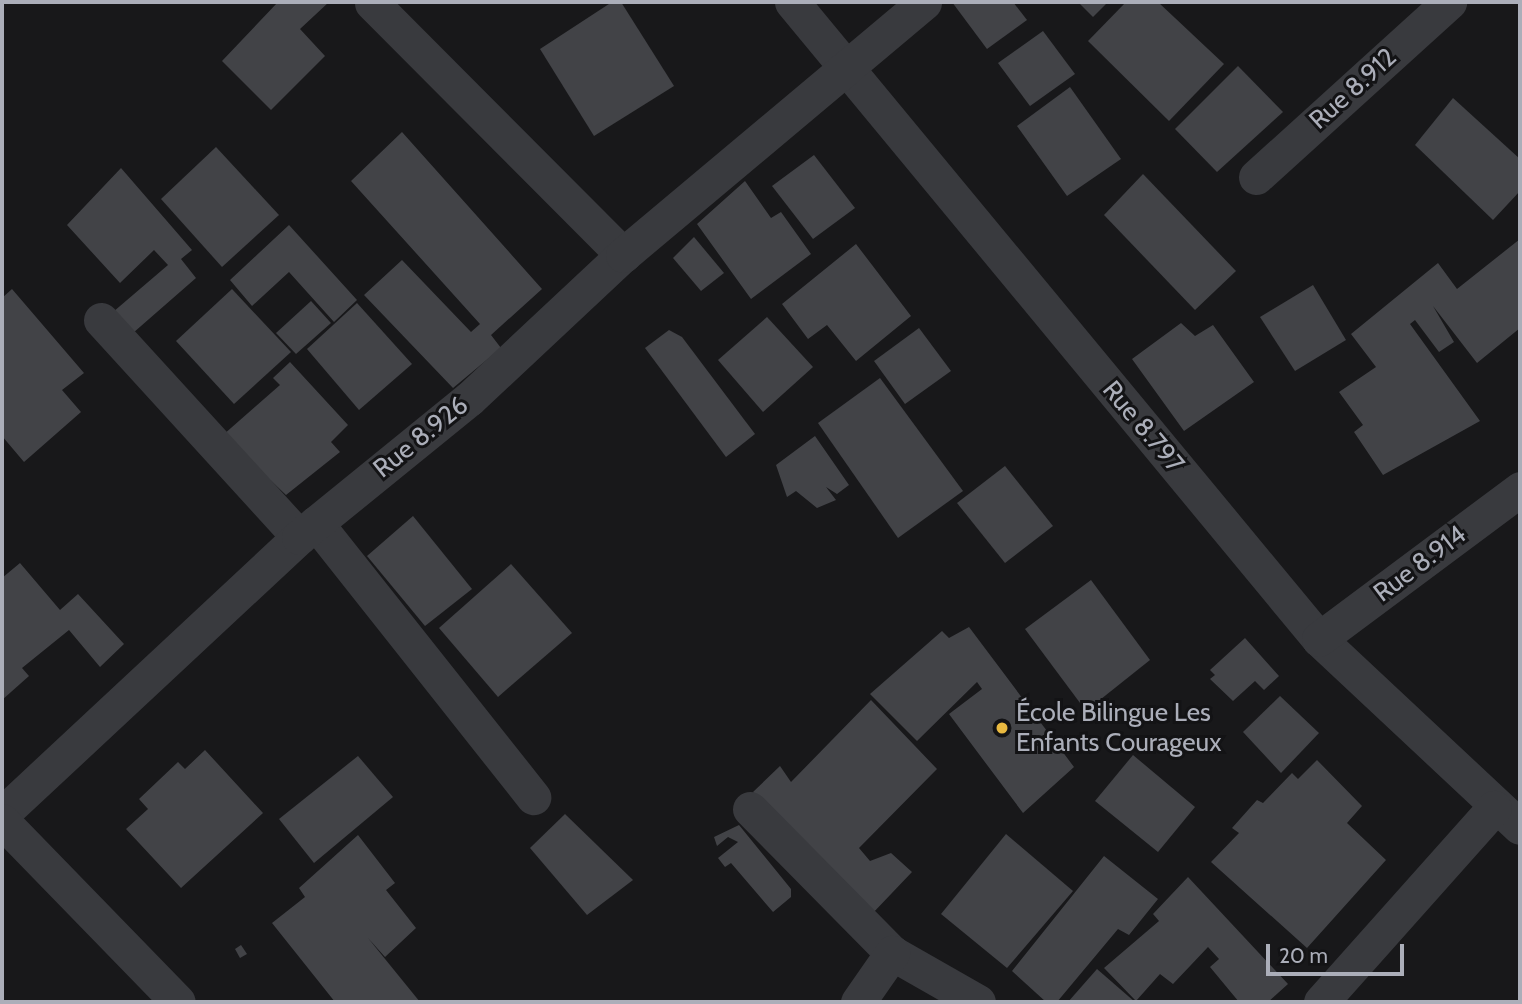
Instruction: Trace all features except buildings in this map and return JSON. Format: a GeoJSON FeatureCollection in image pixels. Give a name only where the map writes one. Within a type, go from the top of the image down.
{"type":"FeatureCollection","features":[{"type":"Feature","properties":{"kind":"street","name":"Rue 8.797"},"geometry":{"type":"LineString","coordinates":[[792,2],[1319,639],[1507,817]]}},
{"type":"Feature","properties":{"kind":"street","name":"Rue 8.926"},"geometry":{"type":"LineString","coordinates":[[2,814],[307,530],[469,399],[623,255],[844,65],[924,2]]}},
{"type":"Feature","properties":{"kind":"street","name":"Rue 8.912"},"geometry":{"type":"LineString","coordinates":[[1256,177],[1449,2]]}},
{"type":"Feature","properties":{"kind":"street"},"geometry":{"type":"LineString","coordinates":[[372,3],[623,255]]}},
{"type":"Feature","properties":{"kind":"street"},"geometry":{"type":"LineString","coordinates":[[101,320],[307,530],[533,797]]}},
{"type":"Feature","properties":{"kind":"street","name":"Rue 8.914"},"geometry":{"type":"LineString","coordinates":[[1319,639],[1520,489]]}},
{"type":"Feature","properties":{"kind":"street"},"geometry":{"type":"LineString","coordinates":[[750,809],[892,953],[978,1002]]}},
{"type":"Feature","properties":{"kind":"street"},"geometry":{"type":"LineString","coordinates":[[1321,1002],[1507,817]]}},
{"type":"Feature","properties":{"kind":"street"},"geometry":{"type":"LineString","coordinates":[[2,821],[178,1002]]}},
{"type":"Feature","properties":{"kind":"street"},"geometry":{"type":"LineString","coordinates":[[858,1002],[892,953]]}},
{"type":"Feature","properties":{"kind":"place","name":"École Bilingue Les Enfants Courageux"},"geometry":{"type":"Point","coordinates":[1002,728]}}]}
